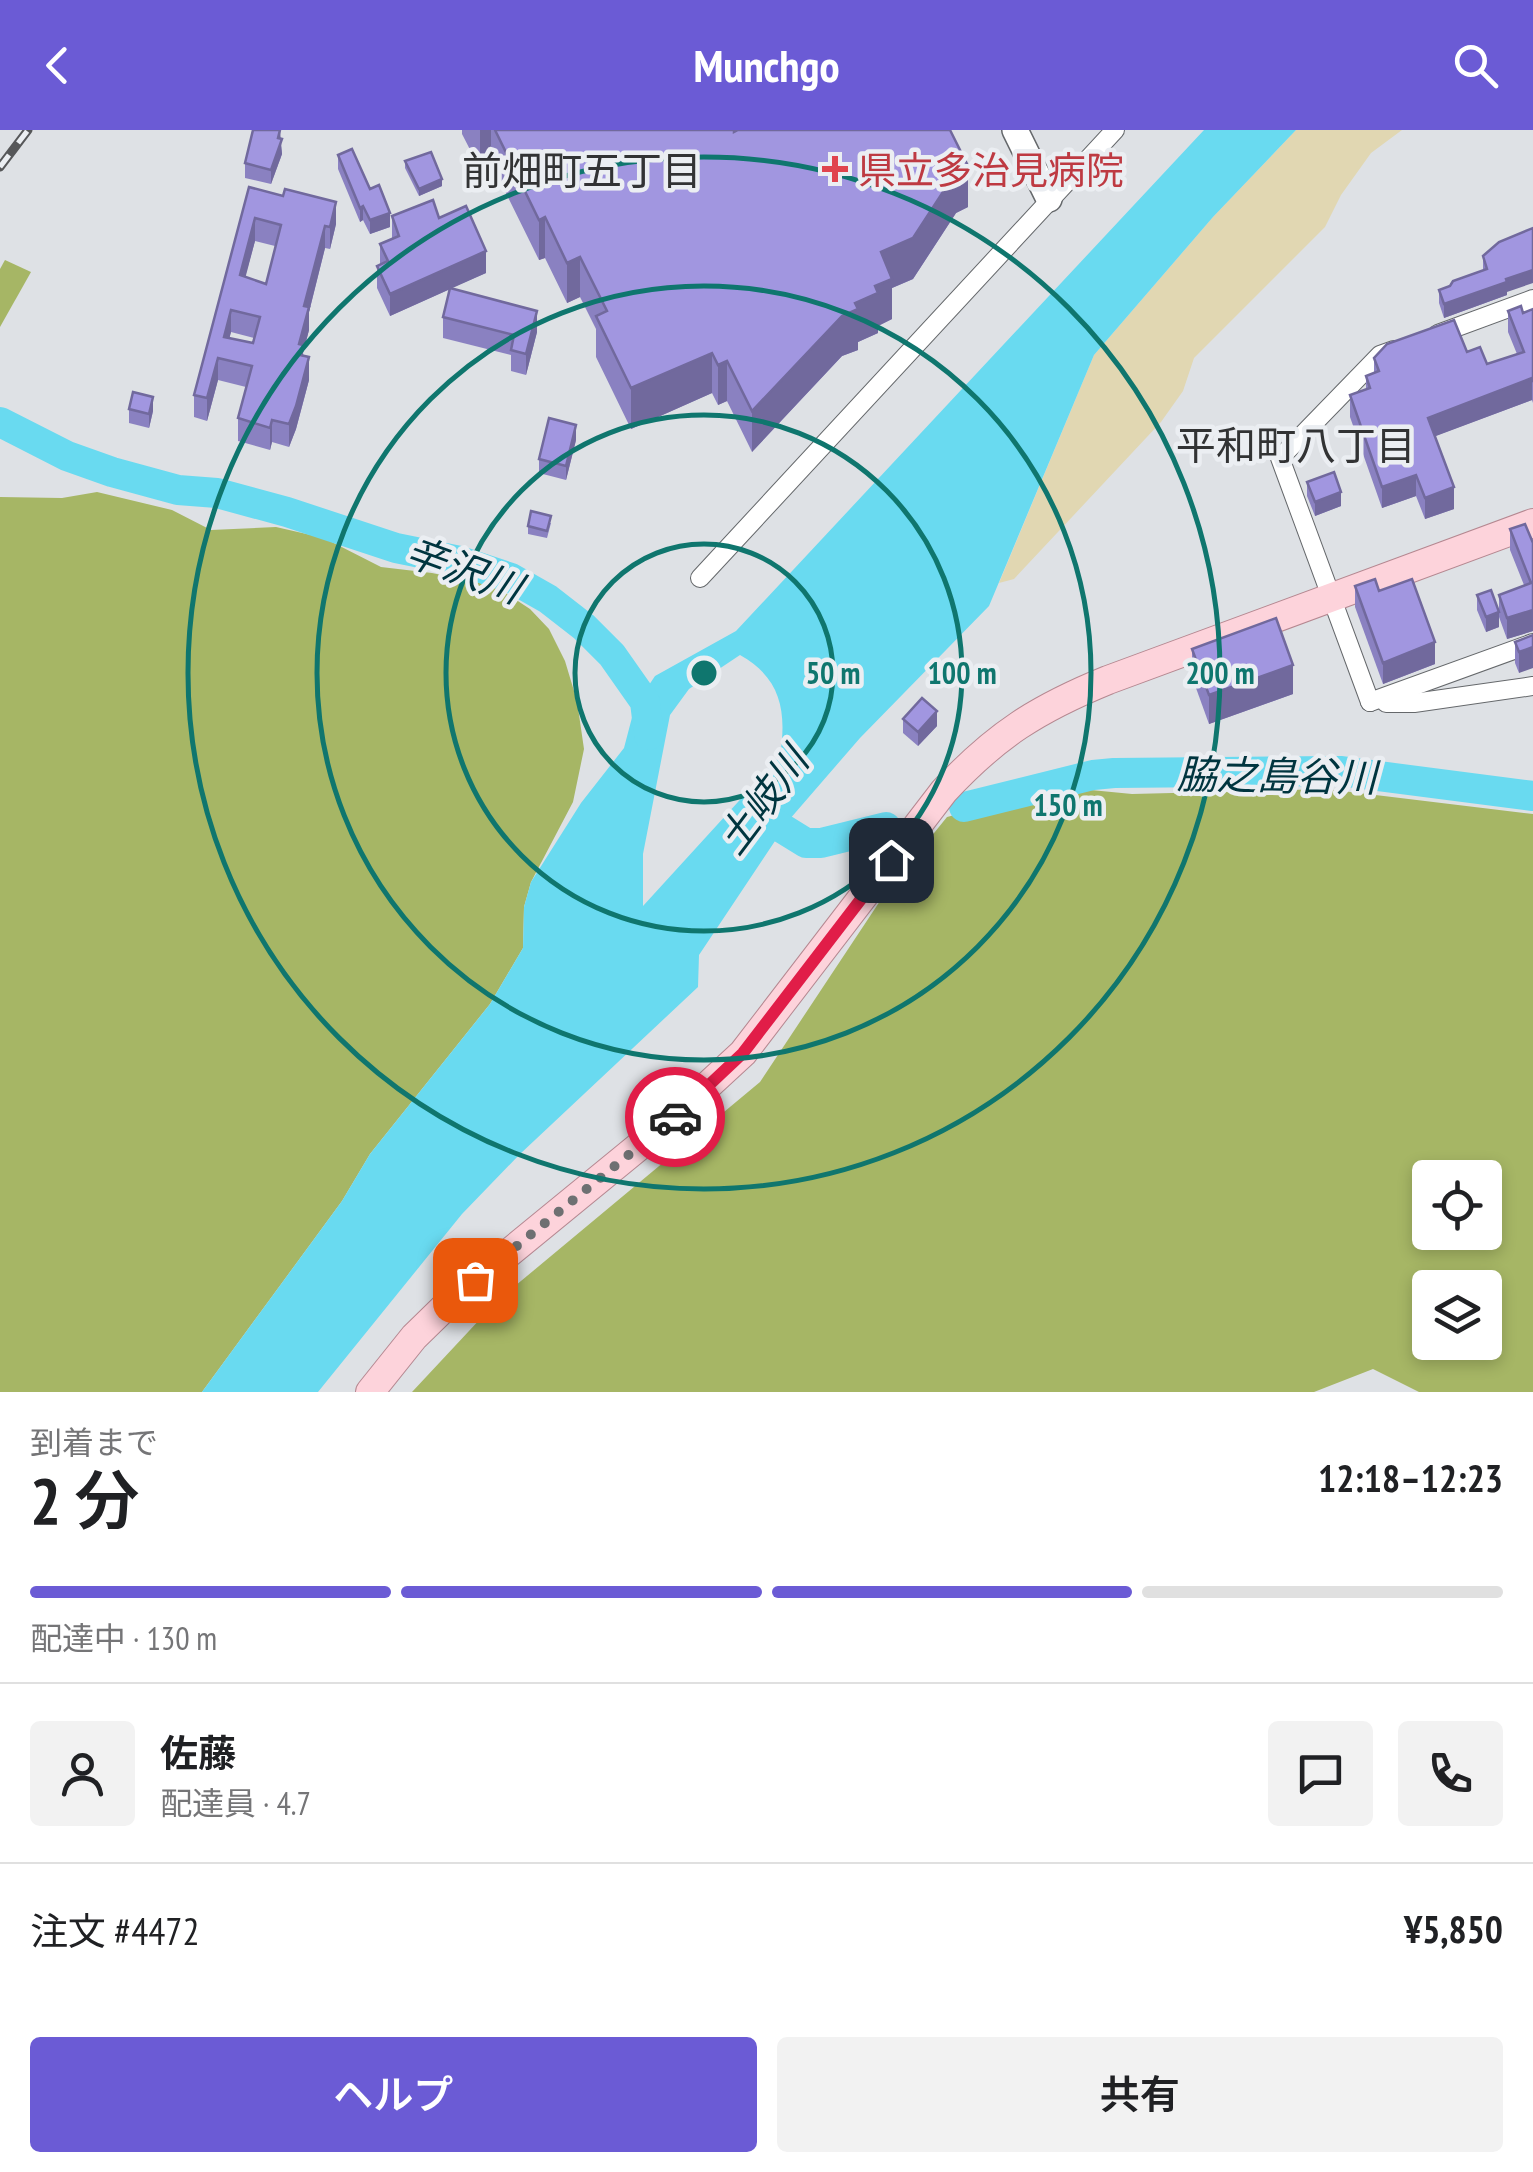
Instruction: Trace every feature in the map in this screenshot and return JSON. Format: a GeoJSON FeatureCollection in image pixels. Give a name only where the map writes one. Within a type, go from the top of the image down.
{"type":"FeatureCollection","features":[{"type":"Feature","properties":{"kind":"main road"},"geometry":{"type":"LineString","coordinates":[[370,1392],[414,1337],[454,1298],[665,1125],[743,1053],[944,792],[979,753],[1026,718],[1066,697],[1533,523]]}},
{"type":"Feature","properties":{"kind":"street"},"geometry":{"type":"LineString","coordinates":[[1015,130],[1049,199]]}},
{"type":"Feature","properties":{"kind":"street"},"geometry":{"type":"LineString","coordinates":[[700,578],[1114,130]]}},
{"type":"Feature","properties":{"kind":"street"},"geometry":{"type":"LineString","coordinates":[[1370,702],[1280,458],[1380,355],[1533,299]]}},
{"type":"Feature","properties":{"kind":"street"},"geometry":{"type":"LineString","coordinates":[[1370,702],[1533,643]]}},
{"type":"Feature","properties":{"kind":"street"},"geometry":{"type":"LineString","coordinates":[[1370,702],[1414,703],[1533,686]]}},
{"type":"Feature","properties":{"kind":"green space"},"geometry":{"type":"Polygon","coordinates":[[[5,260],[31,272],[0,327],[0,269],[5,260]]]}},
{"type":"Feature","properties":{"kind":"green space"},"geometry":{"type":"Polygon","coordinates":[[[97,492],[172,510],[211,530],[276,527],[324,538],[381,567],[495,586],[530,609],[549,629],[565,661],[577,701],[584,749],[573,802],[531,882],[524,907],[523,948],[490,1004],[370,1154],[342,1201],[202,1392],[0,1392],[0,497],[62,498],[97,492]]]}},
{"type":"Feature","properties":{"kind":"green space"},"geometry":{"type":"Polygon","coordinates":[[[1060,787],[1132,794],[1326,789],[1533,814],[1533,1392],[1419,1392],[1373,1369],[1314,1392],[412,1392],[497,1301],[760,1082],[884,895],[947,817],[1060,787]]]}},
{"type":"Feature","properties":{"kind":"sand"},"geometry":{"type":"Polygon","coordinates":[[[1296,130],[1402,130],[1371,153],[1341,195],[1325,227],[1194,358],[1183,391],[1161,422],[1014,579],[999,583],[1094,355],[1213,217],[1296,130]]]}},
{"type":"Feature","properties":{"kind":"water","name":"土岐川"},"geometry":{"type":"Polygon","coordinates":[[[1204,130],[1296,130],[1213,217],[1094,355],[989,606],[860,738],[789,820],[699,955],[698,987],[519,1155],[462,1214],[318,1392],[202,1392],[342,1201],[370,1154],[490,1004],[523,948],[524,907],[531,882],[581,803],[624,748],[635,706],[655,676],[736,631],[1204,130]],[[740,655],[689,689],[670,715],[643,854],[643,906],[780,756],[782,724],[778,697],[765,674],[740,655]]]}},
{"type":"Feature","properties":{"kind":"building"},"geometry":{"type":"Polygon","coordinates":[[[253,130],[280,130],[278,138],[282,139],[271,170],[245,163],[253,130]]]}},
{"type":"Feature","properties":{"kind":"building"},"geometry":{"type":"Polygon","coordinates":[[[495,130],[950,130],[968,166],[956,172],[913,238],[881,252],[892,279],[875,286],[878,293],[855,303],[858,309],[842,316],[752,411],[727,361],[718,365],[712,353],[631,388],[596,316],[607,311],[580,257],[567,263],[545,217],[539,220],[495,130]]]}},
{"type":"Feature","properties":{"kind":"building"},"geometry":{"type":"Polygon","coordinates":[[[352,149],[370,189],[379,185],[390,213],[370,220],[363,206],[360,208],[338,155],[352,149]]]}},
{"type":"Feature","properties":{"kind":"building"},"geometry":{"type":"Polygon","coordinates":[[[431,152],[442,179],[419,189],[405,161],[431,152]]]}},
{"type":"Feature","properties":{"kind":"building"},"geometry":{"type":"Polygon","coordinates":[[[249,187],[283,196],[285,189],[336,202],[330,227],[325,226],[304,306],[309,307],[299,344],[303,345],[300,355],[309,357],[289,424],[272,420],[270,428],[238,418],[252,366],[218,358],[207,398],[194,395],[249,187]],[[255,218],[240,275],[266,284],[281,225],[255,218]],[[231,310],[224,337],[253,343],[260,317],[231,310]]]}},
{"type":"Feature","properties":{"kind":"building"},"geometry":{"type":"Polygon","coordinates":[[[433,200],[439,218],[466,206],[486,251],[390,294],[377,266],[388,261],[380,244],[399,236],[392,216],[433,200]]]}},
{"type":"Feature","properties":{"kind":"building"},"geometry":{"type":"Polygon","coordinates":[[[1533,228],[1533,270],[1444,304],[1439,290],[1487,269],[1483,256],[1499,242],[1533,228]]]}},
{"type":"Feature","properties":{"kind":"building"},"geometry":{"type":"Polygon","coordinates":[[[450,288],[537,311],[526,354],[511,350],[514,335],[443,317],[450,288]]]}},
{"type":"Feature","properties":{"kind":"building"},"geometry":{"type":"Polygon","coordinates":[[[1521,306],[1523,313],[1533,309],[1533,382],[1532,378],[1428,418],[1454,487],[1425,498],[1416,475],[1382,487],[1350,395],[1370,388],[1366,376],[1379,371],[1374,358],[1387,344],[1454,320],[1467,352],[1480,347],[1487,364],[1524,352],[1508,311],[1521,306]]]}},
{"type":"Feature","properties":{"kind":"building"},"geometry":{"type":"Polygon","coordinates":[[[133,392],[153,397],[149,414],[129,409],[133,392]]]}},
{"type":"Feature","properties":{"kind":"building"},"geometry":{"type":"Polygon","coordinates":[[[549,418],[576,425],[566,466],[539,459],[549,418]]]}},
{"type":"Feature","properties":{"kind":"building"},"geometry":{"type":"Polygon","coordinates":[[[1334,472],[1341,492],[1315,502],[1307,482],[1334,472]]]}},
{"type":"Feature","properties":{"kind":"building"},"geometry":{"type":"Polygon","coordinates":[[[531,511],[551,516],[547,531],[528,526],[531,511]]]}},
{"type":"Feature","properties":{"kind":"building"},"geometry":{"type":"Polygon","coordinates":[[[1525,524],[1533,543],[1533,610],[1507,618],[1499,595],[1531,583],[1510,529],[1525,524]]]}},
{"type":"Feature","properties":{"kind":"building"},"geometry":{"type":"Polygon","coordinates":[[[1375,579],[1379,591],[1412,579],[1435,642],[1383,663],[1355,586],[1375,579]]]}},
{"type":"Feature","properties":{"kind":"building"},"geometry":{"type":"Polygon","coordinates":[[[1491,590],[1499,612],[1486,617],[1477,595],[1491,590]]]}},
{"type":"Feature","properties":{"kind":"building"},"geometry":{"type":"Polygon","coordinates":[[[1276,618],[1293,665],[1209,695],[1192,649],[1276,618]]]}},
{"type":"Feature","properties":{"kind":"building"},"geometry":{"type":"Polygon","coordinates":[[[1533,635],[1533,647],[1519,652],[1515,642],[1533,635]]]}},
{"type":"Feature","properties":{"kind":"building"},"geometry":{"type":"Polygon","coordinates":[[[922,698],[937,711],[918,732],[903,719],[922,698]]]}},
{"type":"Feature","properties":{"kind":"waterway","name":"辛沢川"},"geometry":{"type":"LineString","coordinates":[[0,422],[67,456],[112,472],[178,490],[217,493],[396,548],[460,561],[511,578],[548,599],[612,655],[645,702],[649,735]]}},
{"type":"Feature","properties":{"kind":"waterway","name":"脇之島谷川"},"geometry":{"type":"LineString","coordinates":[[964,807],[1114,773],[1340,771],[1533,796]]}},
{"type":"Feature","properties":{"kind":"waterway","name":"脇之島谷川"},"geometry":{"type":"LineString","coordinates":[[759,814],[806,843],[886,827]]}},
{"type":"Feature","properties":{"kind":"railway"},"geometry":{"type":"LineString","coordinates":[[0,167],[28,130]]}},
{"type":"Feature","properties":{"kind":"way so far"},"geometry":{"type":"LineString","coordinates":[[475,1280],[675,1117]]}},
{"type":"Feature","properties":{"kind":"place","name":"県立多治見病院"},"geometry":{"type":"Point","coordinates":[835,169]}},
{"type":"Feature","properties":{"kind":"district","name":"前畑町五丁目"},"geometry":{"type":"Point","coordinates":[582,170]}},
{"type":"Feature","properties":{"kind":"district","name":"平和町八丁目"},"geometry":{"type":"Point","coordinates":[1296,445]}},
{"type":"Feature","properties":{"kind":"route"},"geometry":{"type":"LineString","coordinates":[[675,1117],[743,1053],[891,860]]}}]}
